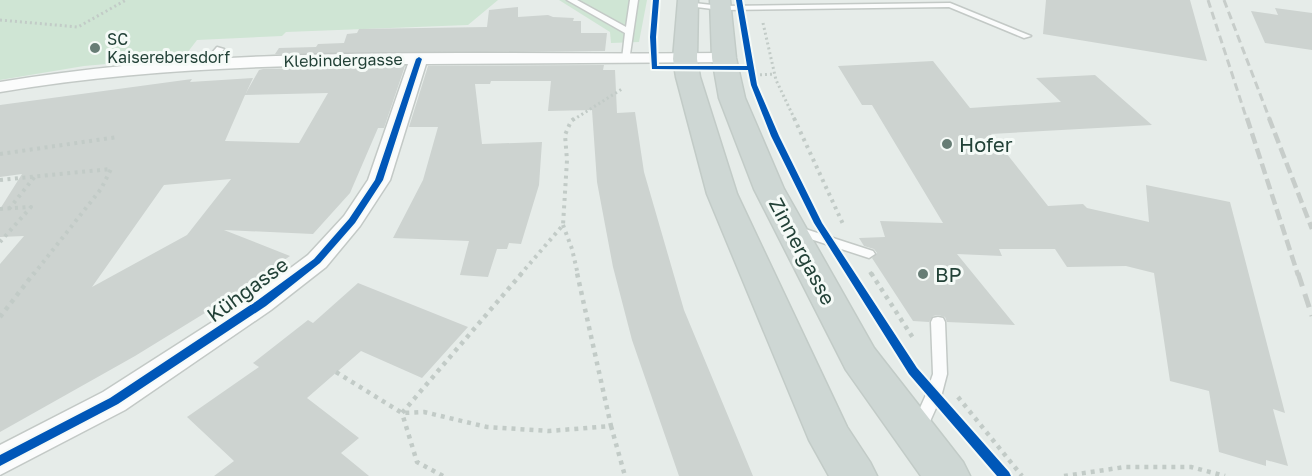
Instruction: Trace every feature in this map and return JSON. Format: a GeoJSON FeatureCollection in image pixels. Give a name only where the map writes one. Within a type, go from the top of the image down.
{"type":"FeatureCollection","features":[{"type":"Feature","properties":{"kind":"main road"},"geometry":{"type":"LineString","coordinates":[[688,2],[685,59],[694,101],[722,194],[831,440],[855,476]]}},
{"type":"Feature","properties":{"kind":"main road","name":"Zinnergasse"},"geometry":{"type":"LineString","coordinates":[[721,4],[741,71],[732,98],[769,189],[860,359],[947,476]]}},
{"type":"Feature","properties":{"kind":"street","name":"Klebindergasse"},"geometry":{"type":"LineString","coordinates":[[0,87],[56,77],[154,66],[419,59],[685,59],[741,71]]}},
{"type":"Feature","properties":{"kind":"street","name":"Kühgasse"},"geometry":{"type":"LineString","coordinates":[[0,461],[114,401],[262,303],[316,261],[352,221],[379,180],[419,59]]}},
{"type":"Feature","properties":{"kind":"lane"},"geometry":{"type":"LineString","coordinates":[[571,0],[629,32]]}},
{"type":"Feature","properties":{"kind":"lane"},"geometry":{"type":"LineString","coordinates":[[626,59],[634,0]]}},
{"type":"Feature","properties":{"kind":"lane"},"geometry":{"type":"LineString","coordinates":[[688,2],[759,8],[950,5],[1027,36]]}},
{"type":"Feature","properties":{"kind":"lane"},"geometry":{"type":"LineString","coordinates":[[207,64],[220,50]]}},
{"type":"Feature","properties":{"kind":"lane"},"geometry":{"type":"LineString","coordinates":[[791,229],[869,254]]}},
{"type":"Feature","properties":{"kind":"lane"},"geometry":{"type":"LineString","coordinates":[[916,435],[933,397],[940,374],[938,322]]}},
{"type":"Feature","properties":{"kind":"path"},"geometry":{"type":"LineString","coordinates":[[0,20],[78,27],[126,0]]}},
{"type":"Feature","properties":{"kind":"path"},"geometry":{"type":"LineString","coordinates":[[741,71],[775,74],[759,8]]}},
{"type":"Feature","properties":{"kind":"path"},"geometry":{"type":"LineString","coordinates":[[622,89],[571,121],[565,135],[567,160],[563,225],[572,249],[611,426],[625,476]]}},
{"type":"Feature","properties":{"kind":"path"},"geometry":{"type":"LineString","coordinates":[[0,154],[118,137]]}},
{"type":"Feature","properties":{"kind":"path"},"geometry":{"type":"LineString","coordinates":[[0,180],[111,169],[101,189],[0,317]]}},
{"type":"Feature","properties":{"kind":"path"},"geometry":{"type":"LineString","coordinates":[[9,208],[37,175]]}},
{"type":"Feature","properties":{"kind":"path"},"geometry":{"type":"LineString","coordinates":[[0,209],[31,207],[0,242]]}},
{"type":"Feature","properties":{"kind":"path"},"geometry":{"type":"LineString","coordinates":[[402,413],[563,225]]}},
{"type":"Feature","properties":{"kind":"path"},"geometry":{"type":"LineString","coordinates":[[336,372],[402,413],[424,412],[498,428],[549,431],[611,426]]}},
{"type":"Feature","properties":{"kind":"path"},"geometry":{"type":"LineString","coordinates":[[940,374],[1022,476]]}},
{"type":"Feature","properties":{"kind":"path"},"geometry":{"type":"LineString","coordinates":[[402,413],[417,462],[443,476]]}},
{"type":"Feature","properties":{"kind":"path"},"geometry":{"type":"LineString","coordinates":[[1064,476],[1125,467],[1191,467],[1225,476]]}},
{"type":"Feature","properties":{"kind":"green space","name":"SC Kaiserebersdorf"},"geometry":{"type":"Polygon","coordinates":[[[0,0],[498,0],[468,25],[286,32],[282,36],[197,40],[184,57],[84,66],[0,80],[0,0]]]}},
{"type":"Feature","properties":{"kind":"green space"},"geometry":{"type":"Polygon","coordinates":[[[559,0],[647,0],[639,42],[611,43],[610,32],[559,0]]]}},
{"type":"Feature","properties":{"kind":"building"},"geometry":{"type":"Polygon","coordinates":[[[1046,0],[1190,0],[1207,61],[1043,34],[1046,0]]]}},
{"type":"Feature","properties":{"kind":"building"},"geometry":{"type":"Polygon","coordinates":[[[518,7],[518,17],[548,15],[574,18],[573,21],[581,21],[581,33],[607,33],[605,51],[275,54],[279,48],[316,47],[318,44],[344,43],[347,34],[357,33],[359,29],[487,27],[489,10],[518,7]]]}},
{"type":"Feature","properties":{"kind":"building"},"geometry":{"type":"Polygon","coordinates":[[[1275,8],[1312,13],[1312,50],[1265,43],[1251,11],[1278,15],[1275,8]]]}},
{"type":"Feature","properties":{"kind":"building"},"geometry":{"type":"Polygon","coordinates":[[[933,61],[970,108],[1061,102],[1036,78],[1095,75],[1152,125],[991,134],[1048,206],[1083,204],[1087,208],[1149,222],[1146,185],[1230,202],[1285,413],[1273,409],[1288,466],[1266,460],[1266,466],[1219,452],[1209,391],[1170,381],[1154,273],[1126,266],[1067,267],[1055,249],[999,249],[1002,256],[957,254],[1015,325],[947,322],[945,317],[938,315],[933,316],[929,322],[913,321],[872,258],[877,253],[874,249],[864,246],[859,238],[885,237],[880,221],[943,223],[872,105],[862,105],[838,66],[933,61]]]}},
{"type":"Feature","properties":{"kind":"building"},"geometry":{"type":"Polygon","coordinates":[[[604,65],[603,70],[615,70],[617,113],[635,112],[644,172],[684,310],[753,476],[679,476],[632,340],[613,267],[597,182],[592,110],[548,111],[551,81],[491,81],[490,84],[475,84],[482,144],[542,142],[539,185],[521,244],[509,243],[507,249],[497,249],[488,277],[460,275],[469,241],[393,238],[423,180],[438,127],[409,127],[428,66],[604,65]]]}},
{"type":"Feature","properties":{"kind":"building"},"geometry":{"type":"Polygon","coordinates":[[[405,66],[384,128],[378,128],[350,193],[313,234],[224,230],[290,256],[231,297],[135,356],[0,432],[0,264],[24,236],[0,237],[0,209],[22,174],[0,177],[0,105],[192,79],[190,82],[253,78],[246,93],[259,70],[405,66]],[[328,93],[245,95],[225,141],[299,143],[328,93]],[[231,179],[164,185],[92,287],[187,235],[231,179]]]}},
{"type":"Feature","properties":{"kind":"building"},"geometry":{"type":"Polygon","coordinates":[[[358,283],[468,327],[422,378],[361,351],[307,398],[359,438],[341,453],[369,476],[214,476],[234,461],[187,417],[259,367],[253,363],[308,320],[313,323],[358,283]]]}},
{"type":"Feature","properties":{"kind":"railway"},"geometry":{"type":"LineString","coordinates":[[1208,0],[1247,120]]}},
{"type":"Feature","properties":{"kind":"railway"},"geometry":{"type":"LineString","coordinates":[[1224,0],[1270,120]]}},
{"type":"Feature","properties":{"kind":"railway"},"geometry":{"type":"LineString","coordinates":[[1247,118],[1298,275]]}},
{"type":"Feature","properties":{"kind":"railway"},"geometry":{"type":"LineString","coordinates":[[1269,118],[1312,229]]}},
{"type":"Feature","properties":{"kind":"railway"},"geometry":{"type":"LineString","coordinates":[[1298,273],[1312,316]]}},
{"type":"Feature","properties":{"kind":"cycle path"},"geometry":{"type":"LineString","coordinates":[[656,0],[653,37],[654,68],[750,68]]}},
{"type":"Feature","properties":{"kind":"cycle path"},"geometry":{"type":"LineString","coordinates":[[739,0],[754,85],[775,136],[818,223],[913,371],[1005,476]]}},
{"type":"Feature","properties":{"kind":"cycle path"},"geometry":{"type":"LineString","coordinates":[[0,461],[114,401],[262,303],[317,261],[352,221],[379,180],[419,59]]}},
{"type":"Feature","properties":{"kind":"place","name":"SC Kaiserebersdorf"},"geometry":{"type":"Point","coordinates":[95,48]}},
{"type":"Feature","properties":{"kind":"place","name":"Hofer"},"geometry":{"type":"Point","coordinates":[947,144]}},
{"type":"Feature","properties":{"kind":"place","name":"BP"},"geometry":{"type":"Point","coordinates":[923,274]}}]}
